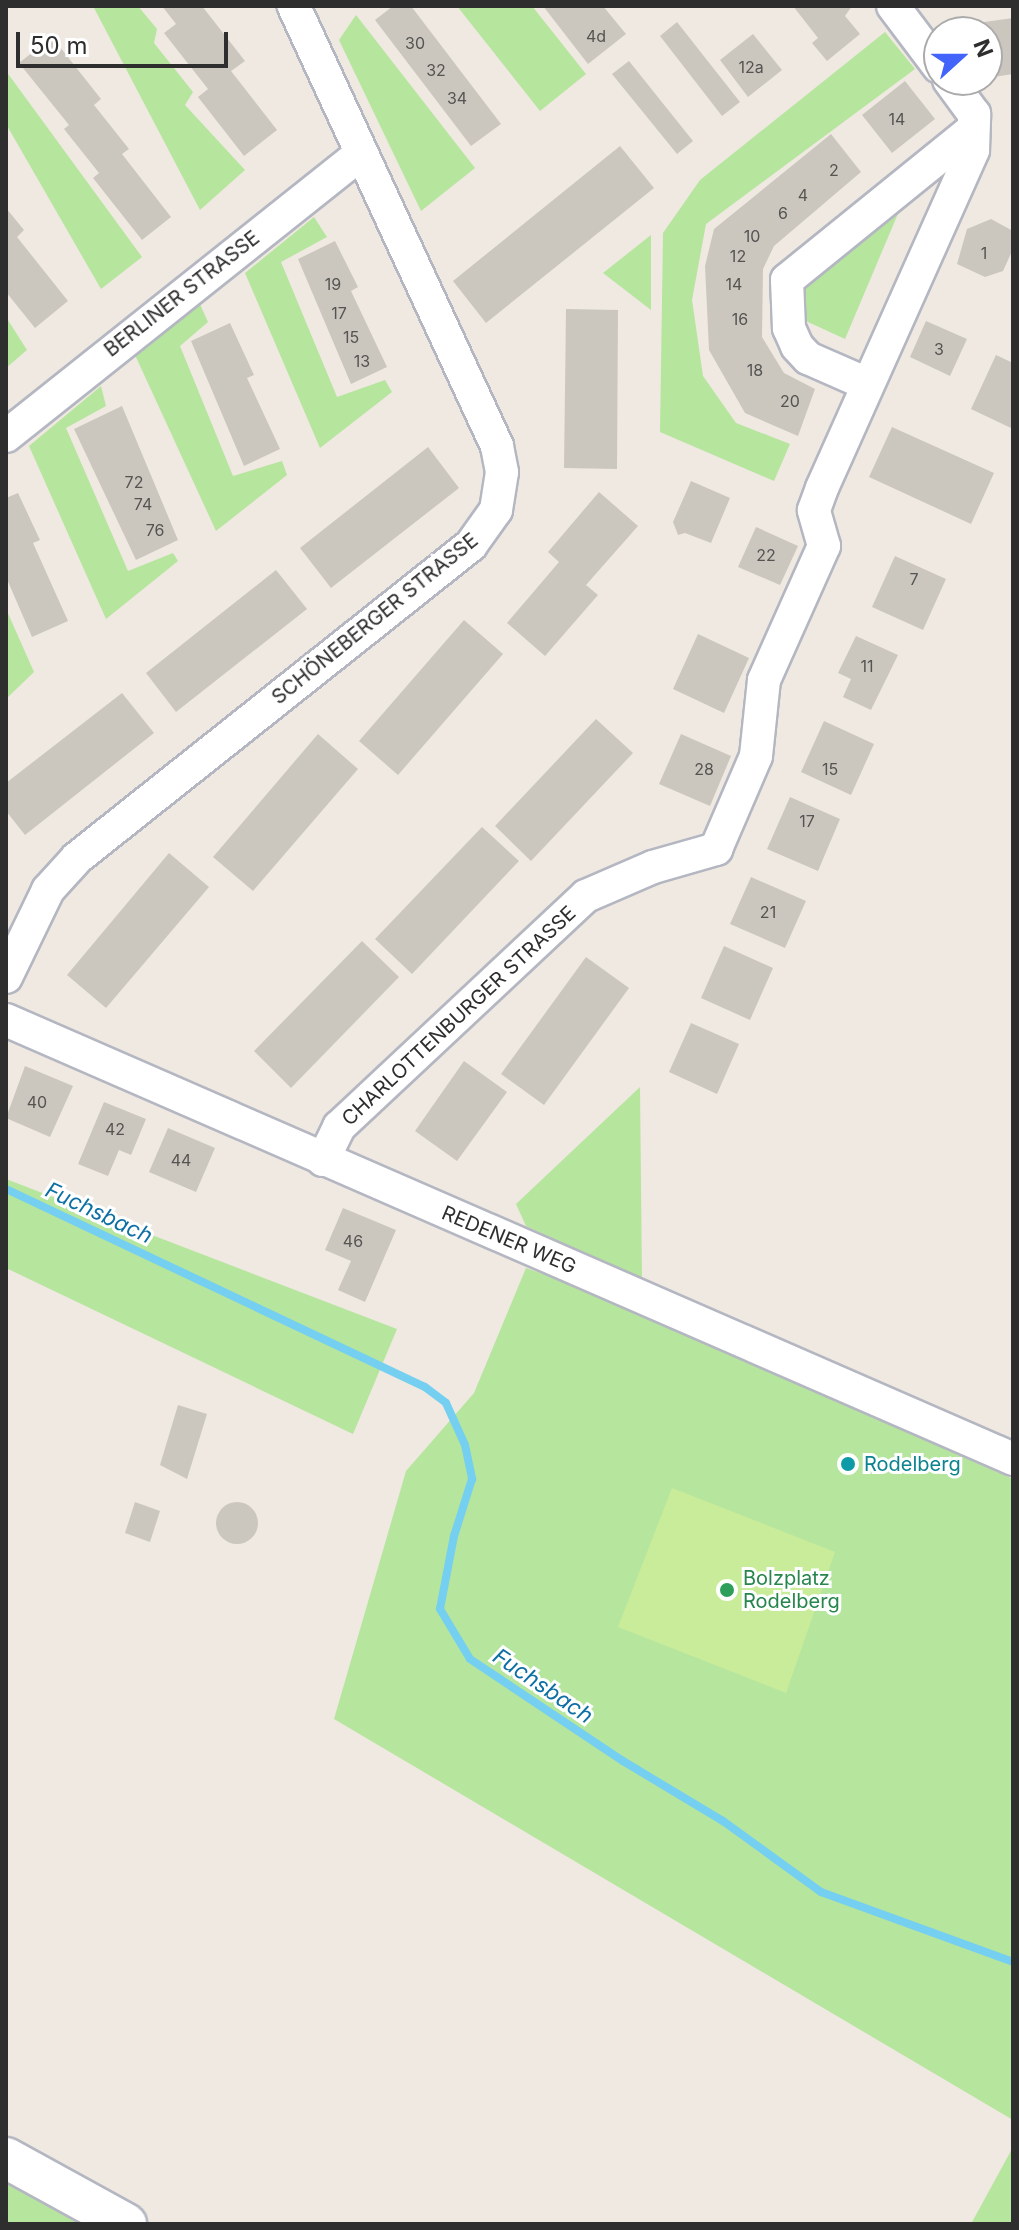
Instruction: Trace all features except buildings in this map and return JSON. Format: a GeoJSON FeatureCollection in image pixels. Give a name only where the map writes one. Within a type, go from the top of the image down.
{"type":"FeatureCollection","features":[{"type":"Feature","properties":{"kind":"street","name":"SCHÖNEBERGER STRASSE"},"geometry":{"type":"LineString","coordinates":[[6,977],[48,890],[77,858],[471,545],[489,523],[501,493],[497,446],[294,6]]}},
{"type":"Feature","properties":{"kind":"street"},"geometry":{"type":"LineString","coordinates":[[893,6],[923,46]]}},
{"type":"Feature","properties":{"kind":"street"},"geometry":{"type":"LineString","coordinates":[[958,96],[973,122],[973,150],[865,383],[808,358],[797,346],[789,328],[787,280],[973,122]]}},
{"type":"Feature","properties":{"kind":"street","name":"BERLINER STRASSE"},"geometry":{"type":"LineString","coordinates":[[6,436],[360,154]]}},
{"type":"Feature","properties":{"kind":"street","name":"CHARLOTTENBURGER STRASSE"},"geometry":{"type":"LineString","coordinates":[[323,1160],[339,1127],[586,896],[653,867],[716,849],[756,756],[764,680],[824,546],[814,510],[865,383]]}},
{"type":"Feature","properties":{"kind":"street","name":"REDENER WEG"},"geometry":{"type":"LineString","coordinates":[[6,1020],[1013,1459]]}},
{"type":"Feature","properties":{"kind":"street"},"geometry":{"type":"LineString","coordinates":[[6,2158],[126,2224]]}},
{"type":"Feature","properties":{"kind":"green space"},"geometry":{"type":"Polygon","coordinates":[[[93,6],[138,6],[157,29],[154,43],[193,92],[185,105],[245,170],[200,210],[93,6]]]}},
{"type":"Feature","properties":{"kind":"green space"},"geometry":{"type":"Polygon","coordinates":[[[457,6],[532,6],[586,74],[540,111],[457,6]]]}},
{"type":"Feature","properties":{"kind":"green space"},"geometry":{"type":"Polygon","coordinates":[[[356,15],[475,168],[421,211],[339,40],[356,15]]]}},
{"type":"Feature","properties":{"kind":"green space"},"geometry":{"type":"Polygon","coordinates":[[[885,32],[915,69],[706,224],[692,300],[703,376],[736,423],[790,444],[774,481],[660,432],[663,233],[700,180],[885,32]]]}},
{"type":"Feature","properties":{"kind":"green space"},"geometry":{"type":"Polygon","coordinates":[[[6,71],[142,257],[101,289],[6,124],[6,71]]]}},
{"type":"Feature","properties":{"kind":"green space"},"geometry":{"type":"Polygon","coordinates":[[[908,190],[845,339],[795,316],[794,279],[908,190]]]}},
{"type":"Feature","properties":{"kind":"green space"},"geometry":{"type":"Polygon","coordinates":[[[314,217],[327,237],[281,262],[337,397],[385,380],[392,392],[320,448],[245,273],[314,217]]]}},
{"type":"Feature","properties":{"kind":"green space"},"geometry":{"type":"Polygon","coordinates":[[[651,235],[651,310],[603,273],[651,235]]]}},
{"type":"Feature","properties":{"kind":"green space"},"geometry":{"type":"Polygon","coordinates":[[[199,302],[208,322],[180,346],[233,476],[282,461],[287,475],[216,531],[135,355],[199,302]]]}},
{"type":"Feature","properties":{"kind":"green space"},"geometry":{"type":"Polygon","coordinates":[[[6,317],[27,350],[6,368],[6,317]]]}},
{"type":"Feature","properties":{"kind":"green space"},"geometry":{"type":"Polygon","coordinates":[[[101,386],[106,406],[66,428],[128,571],[173,553],[178,561],[106,619],[29,446],[101,386]]]}},
{"type":"Feature","properties":{"kind":"green space"},"geometry":{"type":"Polygon","coordinates":[[[6,609],[34,672],[6,699],[6,609]]]}},
{"type":"Feature","properties":{"kind":"green space"},"geometry":{"type":"Polygon","coordinates":[[[640,1087],[642,1280],[526,1226],[516,1204],[640,1087]]]}},
{"type":"Feature","properties":{"kind":"green space"},"geometry":{"type":"Polygon","coordinates":[[[6,1179],[397,1329],[353,1434],[6,1268],[6,1179]]]}},
{"type":"Feature","properties":{"kind":"green space"},"geometry":{"type":"Polygon","coordinates":[[[526,1268],[647,1311],[724,1351],[1013,1479],[1013,2120],[334,1719],[406,1471],[474,1393],[526,1268]]]}},
{"type":"Feature","properties":{"kind":"green space","name":"Bolzplatz Rodelberg"},"geometry":{"type":"Polygon","coordinates":[[[672,1488],[835,1552],[786,1693],[618,1627],[672,1488]]]}},
{"type":"Feature","properties":{"kind":"green space"},"geometry":{"type":"Polygon","coordinates":[[[1013,2147],[1013,2224],[971,2224],[1013,2147]]]}},
{"type":"Feature","properties":{"kind":"green space"},"geometry":{"type":"Polygon","coordinates":[[[6,2183],[79,2224],[6,2224],[6,2183]]]}},
{"type":"Feature","properties":{"kind":"waterway","name":"Fuchsbach"},"geometry":{"type":"LineString","coordinates":[[6,1189],[425,1387],[446,1403],[465,1445],[472,1479],[454,1536],[440,1609],[470,1659],[623,1761],[723,1821],[821,1892],[1013,1962]]}},
{"type":"Feature","properties":{"kind":"place","name":"Rodelberg"},"geometry":{"type":"Point","coordinates":[848,1464]}},
{"type":"Feature","properties":{"kind":"place","name":"Bolzplatz Rodelberg"},"geometry":{"type":"Point","coordinates":[727,1590]}}]}
